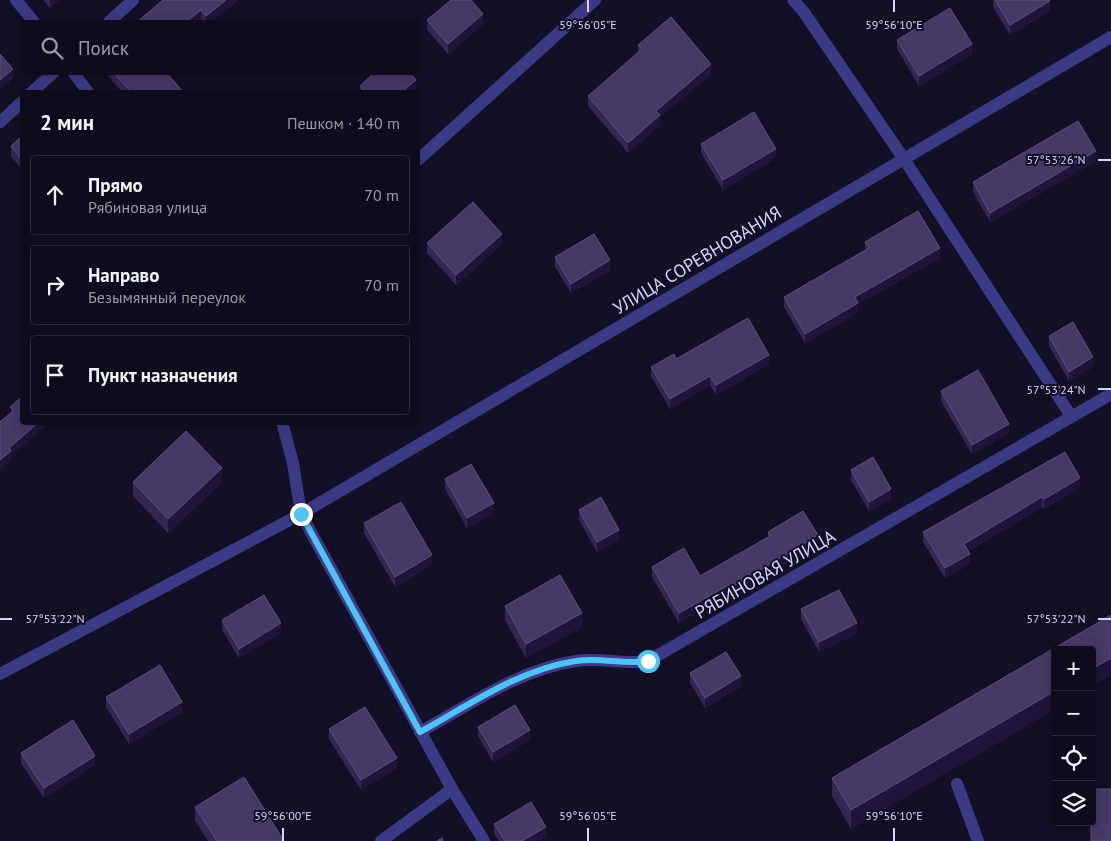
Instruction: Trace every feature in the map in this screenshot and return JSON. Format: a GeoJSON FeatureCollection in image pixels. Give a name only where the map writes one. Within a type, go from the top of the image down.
{"type":"FeatureCollection","features":[{"type":"Feature","properties":{"kind":"street"},"geometry":{"type":"LineString","coordinates":[[16,0],[32,20]]}},
{"type":"Feature","properties":{"kind":"street"},"geometry":{"type":"LineString","coordinates":[[111,20],[133,0]]}},
{"type":"Feature","properties":{"kind":"street"},"geometry":{"type":"LineString","coordinates":[[420,158],[595,0]]}},
{"type":"Feature","properties":{"kind":"street"},"geometry":{"type":"LineString","coordinates":[[793,0],[803,11],[904,159],[1071,416]]}},
{"type":"Feature","properties":{"kind":"street","name":"УЛИЦА СОРЕВНОВАНИЯ"},"geometry":{"type":"LineString","coordinates":[[0,674],[301,514],[1111,37]]}},
{"type":"Feature","properties":{"kind":"street"},"geometry":{"type":"LineString","coordinates":[[34,90],[51,75]]}},
{"type":"Feature","properties":{"kind":"street"},"geometry":{"type":"LineString","coordinates":[[75,75],[86,90]]}},
{"type":"Feature","properties":{"kind":"street"},"geometry":{"type":"LineString","coordinates":[[0,122],[20,104]]}},
{"type":"Feature","properties":{"kind":"street","name":"РЯБИНОВАЯ УЛИЦА"},"geometry":{"type":"LineString","coordinates":[[420,732],[525,675],[588,659],[636,663],[648,661],[1111,394]]}},
{"type":"Feature","properties":{"kind":"street"},"geometry":{"type":"LineString","coordinates":[[283,425],[293,463],[301,514],[420,732],[484,841]]}},
{"type":"Feature","properties":{"kind":"street"},"geometry":{"type":"LineString","coordinates":[[957,784],[978,841]]}},
{"type":"Feature","properties":{"kind":"street"},"geometry":{"type":"LineString","coordinates":[[382,841],[452,789]]}},
{"type":"Feature","properties":{"kind":"building"},"geometry":{"type":"Polygon","coordinates":[[[163,0],[226,0],[206,16],[201,10],[188,20],[139,20],[163,0]]]}},
{"type":"Feature","properties":{"kind":"building"},"geometry":{"type":"Polygon","coordinates":[[[451,0],[471,0],[483,14],[448,44],[427,20],[451,0]]]}},
{"type":"Feature","properties":{"kind":"building"},"geometry":{"type":"Polygon","coordinates":[[[995,0],[1049,0],[1050,1],[1010,25],[995,0]]]}},
{"type":"Feature","properties":{"kind":"building"},"geometry":{"type":"Polygon","coordinates":[[[950,8],[972,44],[919,76],[897,40],[950,8]]]}},
{"type":"Feature","properties":{"kind":"building"},"geometry":{"type":"Polygon","coordinates":[[[671,17],[711,64],[656,111],[660,115],[628,143],[588,96],[642,49],[638,45],[671,17]]]}},
{"type":"Feature","properties":{"kind":"building"},"geometry":{"type":"Polygon","coordinates":[[[0,54],[13,69],[0,80],[0,54]]]}},
{"type":"Feature","properties":{"kind":"building"},"geometry":{"type":"Polygon","coordinates":[[[116,75],[169,75],[181,90],[129,90],[116,75]]]}},
{"type":"Feature","properties":{"kind":"building"},"geometry":{"type":"Polygon","coordinates":[[[372,75],[412,75],[416,80],[404,90],[363,90],[360,86],[372,75]]]}},
{"type":"Feature","properties":{"kind":"building"},"geometry":{"type":"Polygon","coordinates":[[[754,112],[776,149],[723,180],[701,144],[754,112]]]}},
{"type":"Feature","properties":{"kind":"building"},"geometry":{"type":"Polygon","coordinates":[[[1078,121],[1096,151],[990,213],[973,182],[1078,121]]]}},
{"type":"Feature","properties":{"kind":"building"},"geometry":{"type":"Polygon","coordinates":[[[20,138],[20,157],[11,146],[20,138]]]}},
{"type":"Feature","properties":{"kind":"building"},"geometry":{"type":"Polygon","coordinates":[[[473,202],[502,234],[456,275],[427,243],[473,202]]]}},
{"type":"Feature","properties":{"kind":"building"},"geometry":{"type":"Polygon","coordinates":[[[918,211],[940,248],[855,297],[858,303],[805,334],[784,297],[869,248],[865,242],[918,211]]]}},
{"type":"Feature","properties":{"kind":"building"},"geometry":{"type":"Polygon","coordinates":[[[594,234],[610,260],[571,284],[555,257],[594,234]]]}},
{"type":"Feature","properties":{"kind":"building"},"geometry":{"type":"Polygon","coordinates":[[[748,318],[769,355],[716,385],[710,376],[670,399],[651,367],[674,354],[676,359],[748,318]]]}},
{"type":"Feature","properties":{"kind":"building"},"geometry":{"type":"Polygon","coordinates":[[[1073,322],[1093,357],[1069,372],[1049,336],[1073,322]]]}},
{"type":"Feature","properties":{"kind":"building"},"geometry":{"type":"Polygon","coordinates":[[[978,370],[1009,424],[972,445],[941,391],[978,370]]]}},
{"type":"Feature","properties":{"kind":"building"},"geometry":{"type":"Polygon","coordinates":[[[20,399],[20,425],[36,425],[9,448],[11,451],[0,460],[0,422],[13,411],[10,407],[20,399]]]}},
{"type":"Feature","properties":{"kind":"building"},"geometry":{"type":"Polygon","coordinates":[[[186,431],[222,468],[168,519],[133,482],[186,431]]]}},
{"type":"Feature","properties":{"kind":"building"},"geometry":{"type":"Polygon","coordinates":[[[1065,452],[1080,478],[1044,499],[1042,497],[964,544],[970,554],[945,568],[923,532],[1065,452]]]}},
{"type":"Feature","properties":{"kind":"building"},"geometry":{"type":"Polygon","coordinates":[[[873,457],[891,489],[869,502],[851,470],[873,457]]]}},
{"type":"Feature","properties":{"kind":"building"},"geometry":{"type":"Polygon","coordinates":[[[471,464],[494,503],[467,518],[445,479],[471,464]]]}},
{"type":"Feature","properties":{"kind":"building"},"geometry":{"type":"Polygon","coordinates":[[[601,497],[619,530],[597,542],[579,510],[601,497]]]}},
{"type":"Feature","properties":{"kind":"building"},"geometry":{"type":"Polygon","coordinates":[[[401,502],[432,555],[395,577],[364,523],[401,502]]]}},
{"type":"Feature","properties":{"kind":"building"},"geometry":{"type":"Polygon","coordinates":[[[803,511],[818,535],[729,589],[727,586],[679,613],[652,567],[684,548],[700,576],[770,536],[768,532],[803,511]]]}},
{"type":"Feature","properties":{"kind":"building"},"geometry":{"type":"Polygon","coordinates":[[[560,575],[582,613],[526,644],[505,606],[560,575]]]}},
{"type":"Feature","properties":{"kind":"building"},"geometry":{"type":"Polygon","coordinates":[[[839,590],[857,623],[819,642],[801,609],[839,590]]]}},
{"type":"Feature","properties":{"kind":"building"},"geometry":{"type":"Polygon","coordinates":[[[264,595],[281,623],[239,649],[222,620],[264,595]]]}},
{"type":"Feature","properties":{"kind":"building"},"geometry":{"type":"Polygon","coordinates":[[[1111,615],[1111,658],[1096,667],[1096,646],[1058,646],[1111,615]]]}},
{"type":"Feature","properties":{"kind":"building"},"geometry":{"type":"Polygon","coordinates":[[[1051,650],[1051,693],[851,810],[832,778],[1051,650]]]}},
{"type":"Feature","properties":{"kind":"building"},"geometry":{"type":"Polygon","coordinates":[[[726,652],[741,676],[705,698],[690,673],[726,652]]]}},
{"type":"Feature","properties":{"kind":"building"},"geometry":{"type":"Polygon","coordinates":[[[160,665],[182,702],[129,734],[106,697],[160,665]]]}},
{"type":"Feature","properties":{"kind":"building"},"geometry":{"type":"Polygon","coordinates":[[[515,705],[530,730],[493,752],[478,727],[515,705]]]}},
{"type":"Feature","properties":{"kind":"building"},"geometry":{"type":"Polygon","coordinates":[[[365,707],[397,758],[361,780],[329,729],[365,707]]]}},
{"type":"Feature","properties":{"kind":"building"},"geometry":{"type":"Polygon","coordinates":[[[73,720],[95,756],[44,788],[21,753],[73,720]]]}},
{"type":"Feature","properties":{"kind":"building"},"geometry":{"type":"Polygon","coordinates":[[[244,777],[284,841],[217,841],[195,807],[244,777]]]}},
{"type":"Feature","properties":{"kind":"building"},"geometry":{"type":"Polygon","coordinates":[[[1096,789],[1111,789],[1111,841],[1091,841],[1091,826],[1096,826],[1096,789]]]}},
{"type":"Feature","properties":{"kind":"building"},"geometry":{"type":"Polygon","coordinates":[[[531,802],[546,827],[522,841],[505,841],[494,824],[531,802]]]}},
{"type":"Feature","properties":{"kind":"route"},"geometry":{"type":"LineString","coordinates":[[301,514],[420,732],[525,675],[574,661],[588,659],[636,663],[648,661]]}}]}
